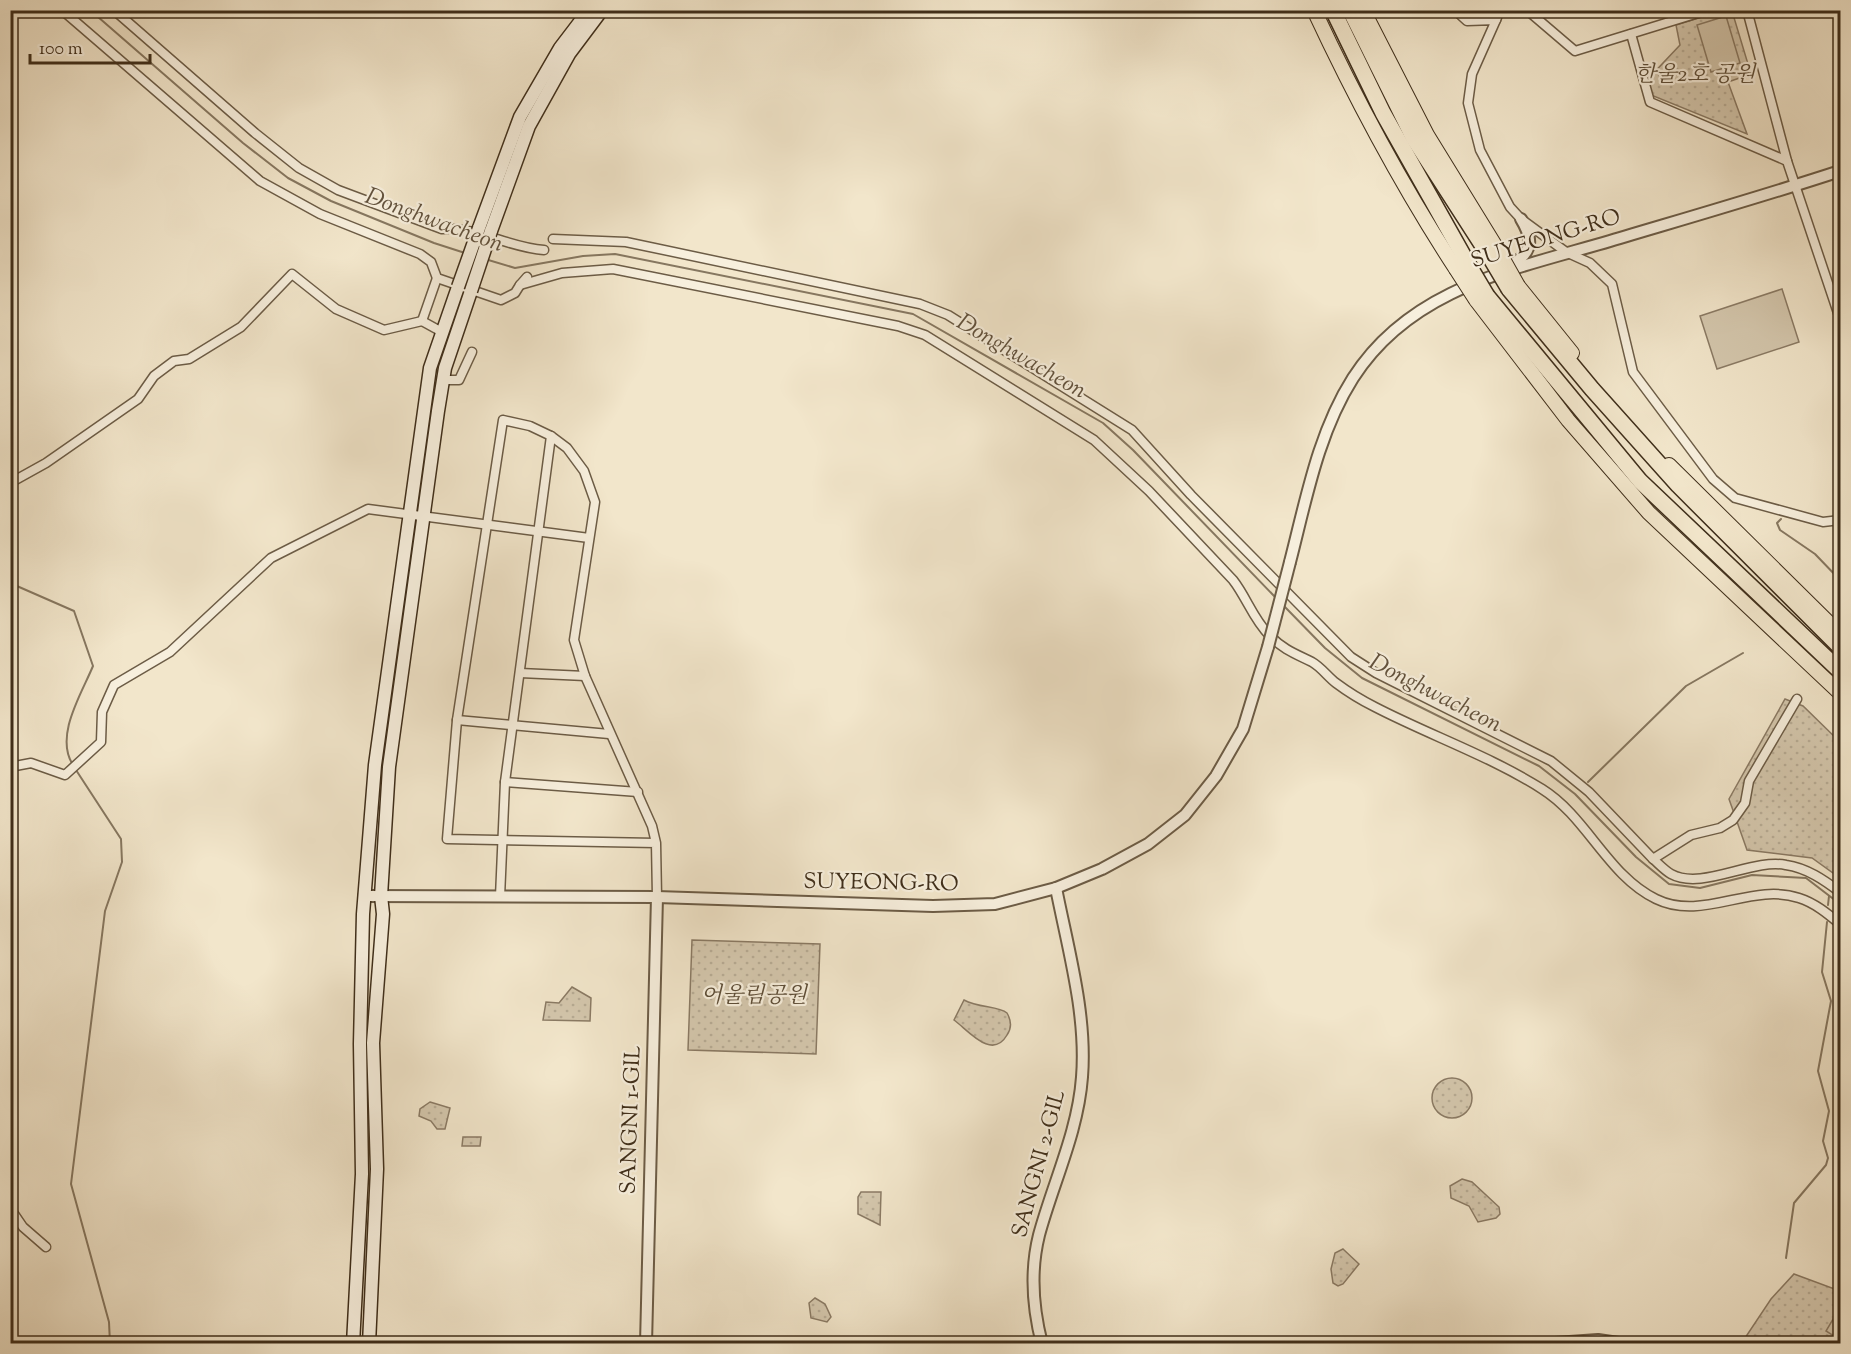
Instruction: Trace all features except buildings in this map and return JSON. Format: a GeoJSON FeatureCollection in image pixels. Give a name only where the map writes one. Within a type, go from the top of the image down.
{"type":"FeatureCollection","features":[{"type":"Feature","properties":{"kind":"highway"},"geometry":{"type":"LineString","coordinates":[[1314,10],[1352,93],[1411,199],[1462,266]]}},
{"type":"Feature","properties":{"kind":"highway"},"geometry":{"type":"LineString","coordinates":[[1333,10],[1462,266],[1481,298],[1568,420],[1649,513],[1840,693]]}},
{"type":"Feature","properties":{"kind":"highway"},"geometry":{"type":"LineString","coordinates":[[1350,10],[1414,139],[1495,254]]}},
{"type":"Feature","properties":{"kind":"highway"},"geometry":{"type":"LineString","coordinates":[[1363,10],[1426,135],[1513,287],[1592,390],[1678,485],[1840,647]]}},
{"type":"Feature","properties":{"kind":"highway"},"geometry":{"type":"LineString","coordinates":[[1513,287],[1678,474],[1840,634]]}},
{"type":"Feature","properties":{"kind":"highway"},"geometry":{"type":"LineString","coordinates":[[1481,298],[1640,481],[1840,671]]}},
{"type":"Feature","properties":{"kind":"main road"},"geometry":{"type":"LineString","coordinates":[[369,1344],[377,1169],[374,1043],[383,914],[381,896],[389,766],[443,380],[471,291],[485,229],[520,117],[560,48],[589,10]]}},
{"type":"Feature","properties":{"kind":"main road"},"geometry":{"type":"LineString","coordinates":[[353,1344],[362,1173],[360,1044],[364,896],[375,765],[430,368],[458,287],[530,126],[569,54],[602,10]]}},
{"type":"Feature","properties":{"kind":"street"},"geometry":{"type":"LineString","coordinates":[[62,10],[260,181],[320,214],[420,254],[431,262],[437,278],[422,321]]}},
{"type":"Feature","properties":{"kind":"street"},"geometry":{"type":"LineString","coordinates":[[114,10],[263,140],[299,168],[338,190],[442,229],[458,228],[512,246],[544,250]]}},
{"type":"Feature","properties":{"kind":"street"},"geometry":{"type":"LineString","coordinates":[[1455,10],[1467,21],[1496,20]]}},
{"type":"Feature","properties":{"kind":"street"},"geometry":{"type":"LineString","coordinates":[[1500,10],[1474,67],[1468,103],[1480,150],[1497,186],[1521,219],[1530,237],[1529,249],[1520,260],[1501,271]]}},
{"type":"Feature","properties":{"kind":"street"},"geometry":{"type":"LineString","coordinates":[[1527,10],[1575,51],[1708,10]]}},
{"type":"Feature","properties":{"kind":"street"},"geometry":{"type":"LineString","coordinates":[[1747,10],[1787,161],[1840,319]]}},
{"type":"Feature","properties":{"kind":"street"},"geometry":{"type":"LineString","coordinates":[[1631,34],[1650,102],[1787,161]]}},
{"type":"Feature","properties":{"kind":"street","name":"SUYEONG-RO"},"geometry":{"type":"LineString","coordinates":[[364,896],[657,897],[933,906],[995,904],[1056,888],[1102,869],[1148,844],[1185,815],[1216,776],[1243,729],[1268,647],[1321,448],[1332,416],[1353,378],[1401,324],[1434,301],[1501,271],[1840,171]]}},
{"type":"Feature","properties":{"kind":"street"},"geometry":{"type":"LineString","coordinates":[[1521,219],[1566,252],[1590,263],[1612,284],[1633,372],[1713,479],[1735,498],[1823,522],[1840,520]]}},
{"type":"Feature","properties":{"kind":"street"},"geometry":{"type":"LineString","coordinates":[[554,239],[626,242],[920,304],[948,315],[1132,430],[1199,503],[1351,657],[1376,673],[1551,761],[1589,792],[1653,859],[1672,874],[1691,879],[1768,864],[1786,864],[1816,874],[1840,892]]}},
{"type":"Feature","properties":{"kind":"street"},"geometry":{"type":"LineString","coordinates":[[520,285],[562,273],[613,269],[898,326],[925,335],[1072,426],[1110,453],[1233,579],[1243,593],[1254,619],[1271,638],[1297,657],[1312,662],[1337,684],[1375,707],[1543,790],[1568,811],[1633,884],[1655,899],[1675,906],[1703,907],[1756,896],[1796,897],[1823,910],[1840,924]]}},
{"type":"Feature","properties":{"kind":"street"},"geometry":{"type":"LineString","coordinates":[[10,483],[46,463],[138,399],[154,376],[174,361],[189,359],[241,327],[292,273],[336,309],[384,330],[422,321],[442,332]]}},
{"type":"Feature","properties":{"kind":"street"},"geometry":{"type":"LineString","coordinates":[[437,278],[501,300],[515,293],[527,277]]}},
{"type":"Feature","properties":{"kind":"street"},"geometry":{"type":"LineString","coordinates":[[443,380],[459,381],[472,352]]}},
{"type":"Feature","properties":{"kind":"street"},"geometry":{"type":"LineString","coordinates":[[656,843],[502,842],[447,839],[457,720],[503,420],[530,426],[551,436],[567,448],[584,471],[595,502],[574,640],[585,676],[609,734],[652,825],[656,843],[657,897]]}},
{"type":"Feature","properties":{"kind":"street"},"geometry":{"type":"LineString","coordinates":[[500,897],[505,782],[551,436]]}},
{"type":"Feature","properties":{"kind":"street"},"geometry":{"type":"LineString","coordinates":[[10,767],[31,763],[65,774],[100,742],[102,712],[114,686],[170,652],[272,558],[368,509],[589,538]]}},
{"type":"Feature","properties":{"kind":"street"},"geometry":{"type":"LineString","coordinates":[[520,673],[585,676]]}},
{"type":"Feature","properties":{"kind":"street"},"geometry":{"type":"LineString","coordinates":[[1653,859],[1691,835],[1719,828],[1733,820],[1745,803],[1749,782],[1797,699]]}},
{"type":"Feature","properties":{"kind":"street"},"geometry":{"type":"LineString","coordinates":[[457,720],[609,734]]}},
{"type":"Feature","properties":{"kind":"street"},"geometry":{"type":"LineString","coordinates":[[505,782],[638,792]]}},
{"type":"Feature","properties":{"kind":"street","name":"SANGNI 2-GIL"},"geometry":{"type":"LineString","coordinates":[[1042,1344],[1035,1315],[1034,1272],[1039,1237],[1077,1114],[1082,1077],[1082,1030],[1056,888]]}},
{"type":"Feature","properties":{"kind":"street","name":"SANGNI 1-GIL"},"geometry":{"type":"LineString","coordinates":[[646,1344],[657,897]]}},
{"type":"Feature","properties":{"kind":"street"},"geometry":{"type":"LineString","coordinates":[[10,1208],[29,1233],[46,1247]]}},
{"type":"Feature","properties":{"kind":"street"},"geometry":{"type":"LineString","coordinates":[[1541,1344],[1598,1340],[1625,1344]]}},
{"type":"Feature","properties":{"kind":"green space","name":"한울2호 공원"},"geometry":{"type":"Polygon","coordinates":[[[1721,11],[1732,11],[1751,74],[1728,82],[1747,134],[1651,95],[1647,80],[1680,45],[1676,25],[1721,11]]]}},
{"type":"Feature","properties":{"kind":"green space"},"geometry":{"type":"Polygon","coordinates":[[[1726,16],[1740,63],[1711,72],[1697,25],[1726,16]]]}},
{"type":"Feature","properties":{"kind":"green space"},"geometry":{"type":"Polygon","coordinates":[[[1782,289],[1799,342],[1717,369],[1700,316],[1782,289]]]}},
{"type":"Feature","properties":{"kind":"green space"},"geometry":{"type":"Polygon","coordinates":[[[1785,699],[1803,706],[1840,742],[1840,878],[1812,858],[1747,850],[1729,799],[1785,699]]]}},
{"type":"Feature","properties":{"kind":"green space","name":"어울림공원"},"geometry":{"type":"Polygon","coordinates":[[[692,940],[820,944],[816,1054],[688,1050],[692,940]]]}},
{"type":"Feature","properties":{"kind":"green space"},"geometry":{"type":"Polygon","coordinates":[[[572,987],[591,998],[590,1021],[543,1020],[546,1002],[559,1003],[572,987]]]}},
{"type":"Feature","properties":{"kind":"green space"},"geometry":{"type":"Polygon","coordinates":[[[964,1000],[1007,1013],[1010,1021],[1009,1032],[1001,1042],[994,1045],[980,1041],[954,1020],[964,1000]]]}},
{"type":"Feature","properties":{"kind":"green space"},"geometry":{"type":"Polygon","coordinates":[[[1452,1078],[1466,1084],[1472,1098],[1466,1112],[1452,1118],[1438,1112],[1432,1098],[1438,1084],[1452,1078]]]}},
{"type":"Feature","properties":{"kind":"green space"},"geometry":{"type":"Polygon","coordinates":[[[430,1102],[450,1108],[445,1129],[437,1129],[431,1121],[419,1116],[420,1109],[430,1102]]]}},
{"type":"Feature","properties":{"kind":"green space"},"geometry":{"type":"Polygon","coordinates":[[[463,1137],[481,1137],[480,1146],[462,1146],[463,1137]]]}},
{"type":"Feature","properties":{"kind":"green space"},"geometry":{"type":"Polygon","coordinates":[[[1462,1179],[1472,1182],[1499,1207],[1500,1214],[1496,1218],[1478,1222],[1469,1206],[1451,1198],[1450,1186],[1462,1179]]]}},
{"type":"Feature","properties":{"kind":"green space"},"geometry":{"type":"Polygon","coordinates":[[[861,1192],[881,1192],[880,1225],[858,1214],[858,1197],[861,1192]]]}},
{"type":"Feature","properties":{"kind":"green space"},"geometry":{"type":"Polygon","coordinates":[[[1343,1249],[1359,1264],[1343,1284],[1338,1286],[1333,1283],[1331,1269],[1335,1253],[1343,1249]]]}},
{"type":"Feature","properties":{"kind":"green space"},"geometry":{"type":"Polygon","coordinates":[[[1794,1274],[1840,1291],[1840,1343],[1741,1344],[1771,1299],[1794,1274]]]}},
{"type":"Feature","properties":{"kind":"green space"},"geometry":{"type":"Polygon","coordinates":[[[815,1298],[825,1304],[831,1317],[827,1322],[811,1318],[809,1303],[815,1298]]]}},
{"type":"Feature","properties":{"kind":"green space"},"geometry":{"type":"Polygon","coordinates":[[[1836,1314],[1840,1317],[1840,1340],[1826,1331],[1836,1314]]]}},
{"type":"Feature","properties":{"kind":"waterway","name":"Donghwacheon"},"geometry":{"type":"LineString","coordinates":[[90,10],[243,143],[288,178],[331,201],[434,243],[465,253]]}},
{"type":"Feature","properties":{"kind":"waterway","name":"Donghwacheon"},"geometry":{"type":"LineString","coordinates":[[485,259],[515,268],[583,256],[615,254],[913,314],[1103,423],[1133,450],[1277,599]]}},
{"type":"Feature","properties":{"kind":"waterway"},"geometry":{"type":"LineString","coordinates":[[1781,519],[1777,523],[1780,530],[1815,554],[1840,580]]}},
{"type":"Feature","properties":{"kind":"waterway"},"geometry":{"type":"LineString","coordinates":[[10,583],[74,611],[93,666],[68,728],[68,754],[73,765]]}},
{"type":"Feature","properties":{"kind":"waterway","name":"Donghwacheon"},"geometry":{"type":"LineString","coordinates":[[1283,605],[1325,648],[1362,678],[1539,766],[1575,794],[1636,857],[1669,884],[1700,888],[1752,875],[1806,878],[1840,904]]}},
{"type":"Feature","properties":{"kind":"waterway"},"geometry":{"type":"LineString","coordinates":[[1588,782],[1686,686],[1743,653]]}},
{"type":"Feature","properties":{"kind":"waterway"},"geometry":{"type":"LineString","coordinates":[[76,770],[121,839],[122,862],[105,911],[71,1184],[109,1322],[110,1344]]}},
{"type":"Feature","properties":{"kind":"waterway"},"geometry":{"type":"LineString","coordinates":[[1828,905],[1829,896]]}},
{"type":"Feature","properties":{"kind":"waterway"},"geometry":{"type":"LineString","coordinates":[[1786,1258],[1794,1203],[1826,1165],[1828,1158],[1823,1141],[1829,1111],[1818,1071],[1831,1001],[1822,972],[1827,922]]}}]}
